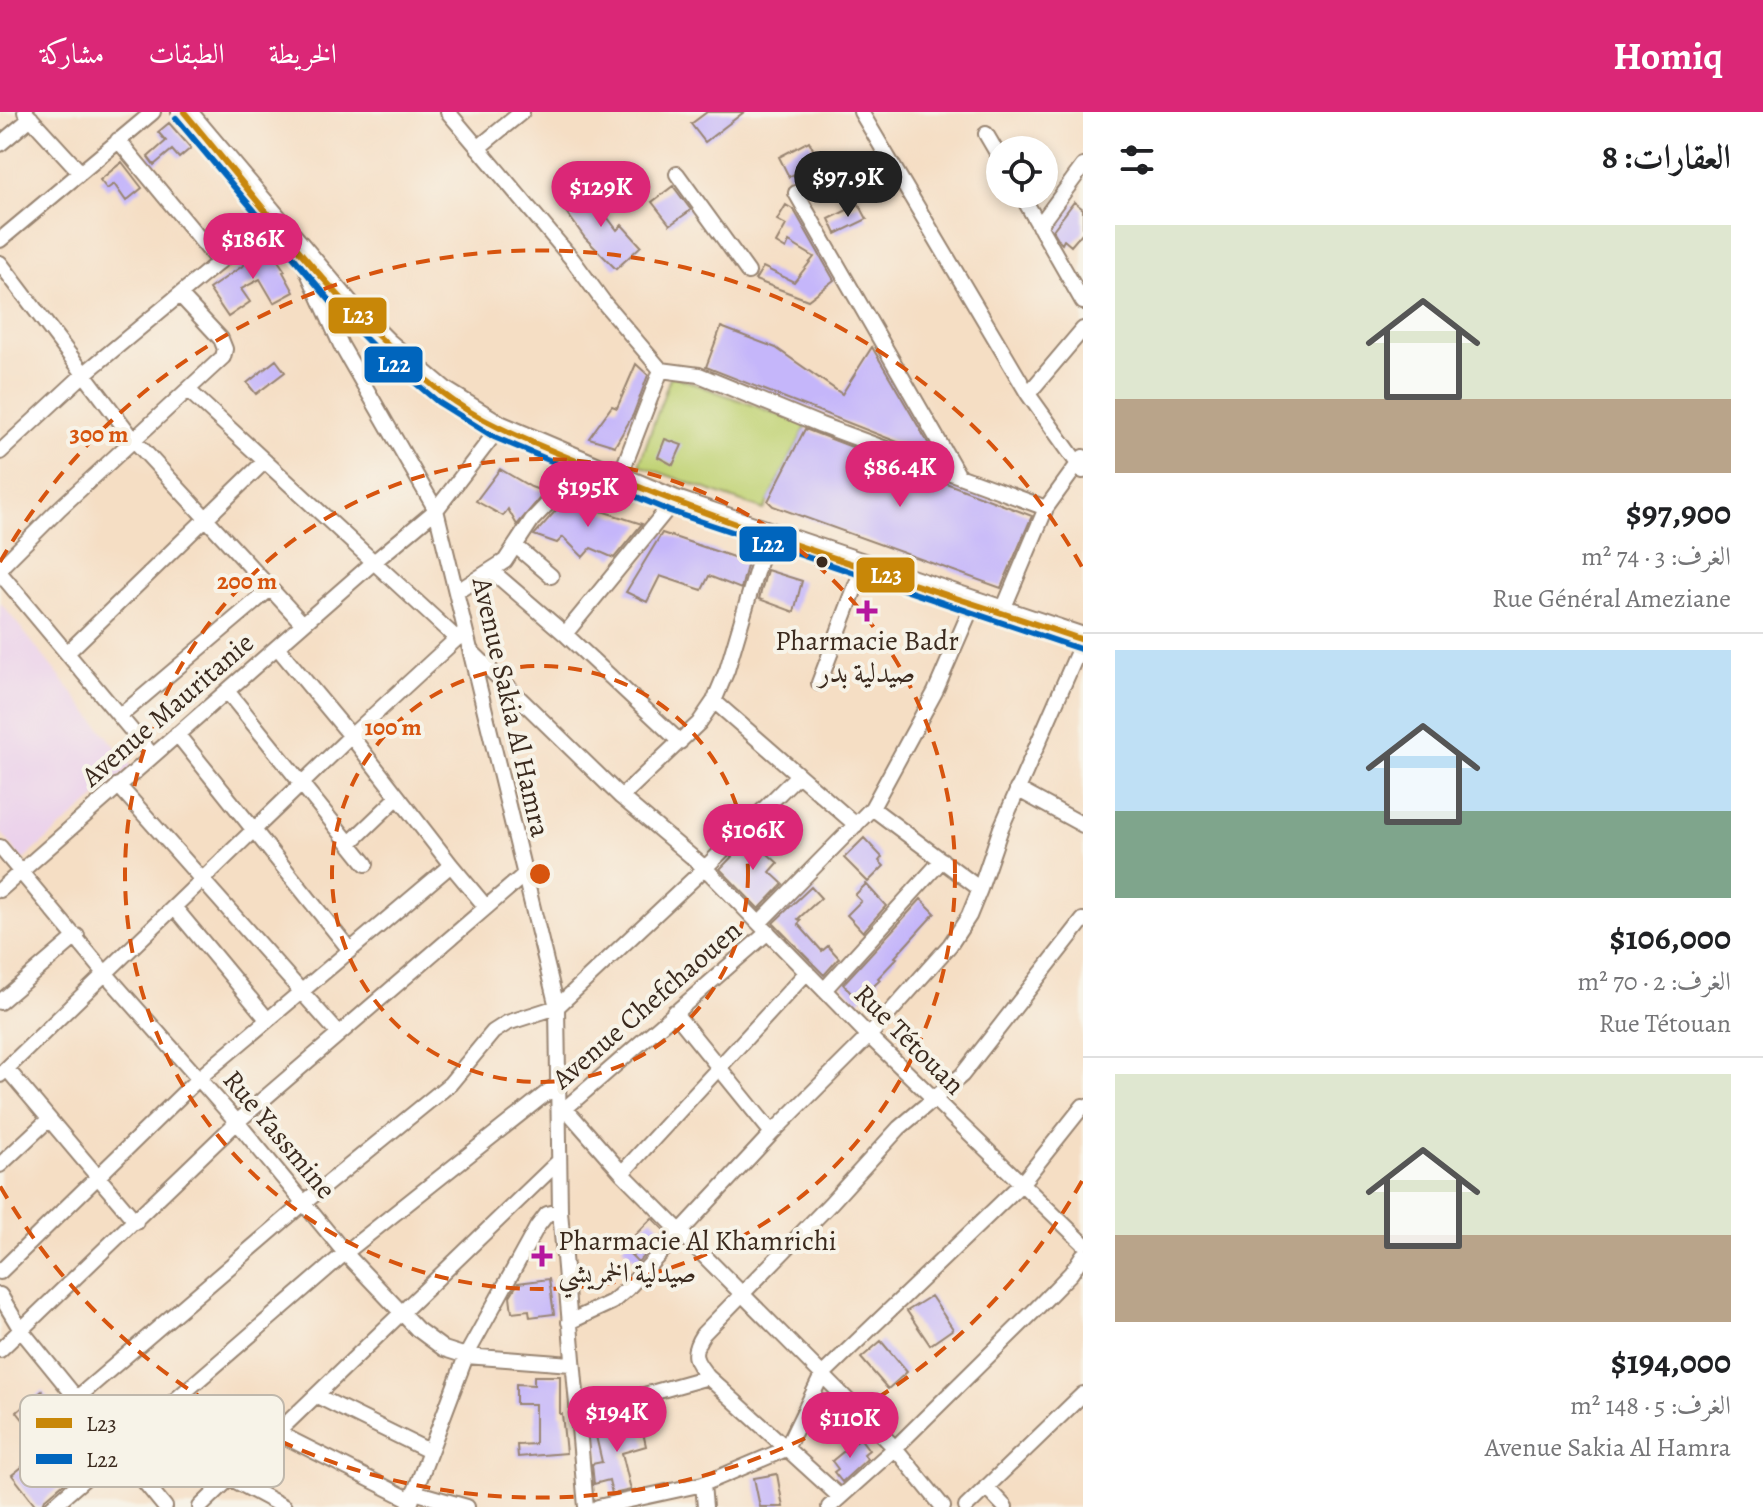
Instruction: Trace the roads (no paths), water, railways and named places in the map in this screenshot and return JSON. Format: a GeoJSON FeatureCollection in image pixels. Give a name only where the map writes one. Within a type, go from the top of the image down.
{"type":"FeatureCollection","features":[{"type":"Feature","properties":{"kind":"main road"},"geometry":{"type":"LineString","coordinates":[[184,112],[350,309],[386,345],[444,394],[499,428],[673,502],[1083,640]]}},
{"type":"Feature","properties":{"kind":"street"},"geometry":{"type":"LineString","coordinates":[[0,240],[153,112]]}},
{"type":"Feature","properties":{"kind":"street"},"geometry":{"type":"LineString","coordinates":[[448,112],[661,370],[699,375],[821,425],[1046,508]]}},
{"type":"Feature","properties":{"kind":"street"},"geometry":{"type":"LineString","coordinates":[[478,148],[522,112]]}},
{"type":"Feature","properties":{"kind":"street"},"geometry":{"type":"LineString","coordinates":[[861,112],[1028,394],[1081,464],[1046,508],[1002,612]]}},
{"type":"Feature","properties":{"kind":"street"},"geometry":{"type":"LineString","coordinates":[[0,144],[28,115],[80,172]]}},
{"type":"Feature","properties":{"kind":"street"},"geometry":{"type":"LineString","coordinates":[[118,140],[219,262]]}},
{"type":"Feature","properties":{"kind":"street"},"geometry":{"type":"LineString","coordinates":[[1039,226],[1083,166]]}},
{"type":"Feature","properties":{"kind":"street"},"geometry":{"type":"LineString","coordinates":[[677,174],[748,272]]}},
{"type":"Feature","properties":{"kind":"street"},"geometry":{"type":"LineString","coordinates":[[796,193],[957,473]]}},
{"type":"Feature","properties":{"kind":"street"},"geometry":{"type":"LineString","coordinates":[[1029,208],[1081,293]]}},
{"type":"Feature","properties":{"kind":"street"},"geometry":{"type":"LineString","coordinates":[[0,452],[84,374],[272,218]]}},
{"type":"Feature","properties":{"kind":"street","name":"Avenue Sakia Al Hamra"},"geometry":{"type":"LineString","coordinates":[[293,240],[341,345],[436,510],[458,591],[461,635],[470,649],[557,1007],[562,1111],[560,1211],[571,1364],[586,1507]]}},
{"type":"Feature","properties":{"kind":"street"},"geometry":{"type":"LineString","coordinates":[[0,263],[134,440],[303,624]]}},
{"type":"Feature","properties":{"kind":"street"},"geometry":{"type":"LineString","coordinates":[[152,755],[0,570],[223,357],[225,349],[221,339],[180,295]]}},
{"type":"Feature","properties":{"kind":"street"},"geometry":{"type":"LineString","coordinates":[[1028,394],[1083,329]]}},
{"type":"Feature","properties":{"kind":"street"},"geometry":{"type":"LineString","coordinates":[[619,479],[661,370]]}},
{"type":"Feature","properties":{"kind":"street"},"geometry":{"type":"LineString","coordinates":[[136,1222],[49,1119],[4,1072],[351,736],[461,635],[188,390]]}},
{"type":"Feature","properties":{"kind":"street","name":"Avenue Mauritanie"},"geometry":{"type":"LineString","coordinates":[[0,890],[436,510],[499,428]]}},
{"type":"Feature","properties":{"kind":"street"},"geometry":{"type":"LineString","coordinates":[[67,653],[265,461]]}},
{"type":"Feature","properties":{"kind":"street"},"geometry":{"type":"LineString","coordinates":[[458,591],[493,572],[517,547],[532,520],[585,465]]}},
{"type":"Feature","properties":{"kind":"street"},"geometry":{"type":"LineString","coordinates":[[565,634],[673,502]]}},
{"type":"Feature","properties":{"kind":"street"},"geometry":{"type":"LineString","coordinates":[[470,649],[621,797],[699,723],[714,701],[727,670],[767,535]]}},
{"type":"Feature","properties":{"kind":"street"},"geometry":{"type":"LineString","coordinates":[[517,547],[551,576]]}},
{"type":"Feature","properties":{"kind":"street"},"geometry":{"type":"LineString","coordinates":[[819,683],[863,567]]}},
{"type":"Feature","properties":{"kind":"street"},"geometry":{"type":"LineString","coordinates":[[493,572],[565,634],[680,742]]}},
{"type":"Feature","properties":{"kind":"street"},"geometry":{"type":"LineString","coordinates":[[120,716],[270,589]]}},
{"type":"Feature","properties":{"kind":"street","name":"Avenue Chefchaouen"},"geometry":{"type":"LineString","coordinates":[[562,1111],[763,928],[872,808],[935,692],[974,602]]}},
{"type":"Feature","properties":{"kind":"street"},"geometry":{"type":"LineString","coordinates":[[569,1322],[590,1314],[619,1296],[772,1133],[869,1036],[950,945],[969,916],[1017,789],[1083,640]]}},
{"type":"Feature","properties":{"kind":"street"},"geometry":{"type":"LineString","coordinates":[[277,647],[486,907]]}},
{"type":"Feature","properties":{"kind":"street"},"geometry":{"type":"LineString","coordinates":[[227,691],[366,864]]}},
{"type":"Feature","properties":{"kind":"street"},"geometry":{"type":"LineString","coordinates":[[714,701],[856,825]]}},
{"type":"Feature","properties":{"kind":"street"},"geometry":{"type":"LineString","coordinates":[[177,734],[349,949]]}},
{"type":"Feature","properties":{"kind":"street"},"geometry":{"type":"LineString","coordinates":[[80,1395],[305,1202],[450,1084],[493,1032],[507,1023],[557,1007],[705,868],[798,775]]}},
{"type":"Feature","properties":{"kind":"street"},"geometry":{"type":"LineString","coordinates":[[118,785],[339,1034]]}},
{"type":"Feature","properties":{"kind":"street"},"geometry":{"type":"LineString","coordinates":[[1017,789],[1083,825]]}},
{"type":"Feature","properties":{"kind":"street","name":"Rue Tétouan"},"geometry":{"type":"LineString","coordinates":[[621,797],[705,868],[869,1036],[1083,1243]]}},
{"type":"Feature","properties":{"kind":"street"},"geometry":{"type":"LineString","coordinates":[[350,843],[397,798]]}},
{"type":"Feature","properties":{"kind":"street"},"geometry":{"type":"LineString","coordinates":[[872,808],[980,889]]}},
{"type":"Feature","properties":{"kind":"street","name":"Rue Yassmine"},"geometry":{"type":"LineString","coordinates":[[0,847],[105,973],[305,1202],[345,1253],[402,1315],[430,1340],[466,1356],[571,1364]]}},
{"type":"Feature","properties":{"kind":"street"},"geometry":{"type":"LineString","coordinates":[[824,990],[942,860]]}},
{"type":"Feature","properties":{"kind":"street"},"geometry":{"type":"LineString","coordinates":[[0,1272],[199,1078],[451,865]]}},
{"type":"Feature","properties":{"kind":"street"},"geometry":{"type":"LineString","coordinates":[[0,1350],[237,1122],[525,874]]}},
{"type":"Feature","properties":{"kind":"street"},"geometry":{"type":"LineString","coordinates":[[174,907],[267,1019]]}},
{"type":"Feature","properties":{"kind":"street"},"geometry":{"type":"LineString","coordinates":[[1083,920],[962,1075],[899,1128],[703,1334],[694,1354],[708,1377],[786,1449],[835,1502],[895,1448],[1046,1299],[1071,1273],[1083,1255]]}},
{"type":"Feature","properties":{"kind":"street"},"geometry":{"type":"LineString","coordinates":[[0,1002],[77,936]]}},
{"type":"Feature","properties":{"kind":"street"},"geometry":{"type":"LineString","coordinates":[[622,1173],[807,972]]}},
{"type":"Feature","properties":{"kind":"street"},"geometry":{"type":"LineString","coordinates":[[674,1012],[772,1133]]}},
{"type":"Feature","properties":{"kind":"street"},"geometry":{"type":"LineString","coordinates":[[181,1395],[345,1253],[559,1083]]}},
{"type":"Feature","properties":{"kind":"street"},"geometry":{"type":"LineString","coordinates":[[598,1507],[703,1484],[786,1449],[822,1375],[1021,1184],[1083,1106]]}},
{"type":"Feature","properties":{"kind":"street"},"geometry":{"type":"LineString","coordinates":[[562,1111],[895,1448],[943,1507]]}},
{"type":"Feature","properties":{"kind":"street"},"geometry":{"type":"LineString","coordinates":[[0,1165],[49,1119]]}},
{"type":"Feature","properties":{"kind":"street"},"geometry":{"type":"LineString","coordinates":[[284,1427],[559,1161]]}},
{"type":"Feature","properties":{"kind":"street"},"geometry":{"type":"LineString","coordinates":[[411,1500],[466,1356],[537,1227],[547,1214],[560,1211]]}},
{"type":"Feature","properties":{"kind":"street"},"geometry":{"type":"LineString","coordinates":[[0,1295],[21,1330],[76,1395]]}},
{"type":"Feature","properties":{"kind":"street"},"geometry":{"type":"LineString","coordinates":[[577,1414],[708,1377]]}},
{"type":"Feature","properties":{"kind":"street"},"geometry":{"type":"LineString","coordinates":[[966,1507],[1083,1394]]}},
{"type":"Feature","properties":{"kind":"street"},"geometry":{"type":"LineString","coordinates":[[317,1396],[429,1451]]}},
{"type":"Feature","properties":{"kind":"street"},"geometry":{"type":"LineString","coordinates":[[1072,1405],[1083,1417]]}},
{"type":"Feature","properties":{"kind":"street"},"geometry":{"type":"LineString","coordinates":[[284,1436],[411,1500],[467,1507]]}},
{"type":"Feature","properties":{"kind":"street"},"geometry":{"type":"LineString","coordinates":[[703,1484],[705,1507]]}},
{"type":"Feature","properties":{"kind":"street"},"geometry":{"type":"LineString","coordinates":[[52,1507],[75,1487]]}},
{"type":"Feature","properties":{"kind":"street"},"geometry":{"type":"LineString","coordinates":[[149,1487],[165,1507]]}},
{"type":"Feature","properties":{"kind":"street"},"geometry":{"type":"LineString","coordinates":[[200,1507],[221,1487]]}},
{"type":"Feature","properties":{"kind":"street"},"geometry":{"type":"LineString","coordinates":[[246,1487],[280,1506]]}},
{"type":"Feature","properties":{"kind":"street"},"geometry":{"type":"LineString","coordinates":[[986,1487],[1005,1507]]}},
{"type":"Feature","properties":{"kind":"place","name":"Pharmacie Badr صيدلية بدر"},"geometry":{"type":"Point","coordinates":[867,611]}},
{"type":"Feature","properties":{"kind":"place","name":"Pharmacie Al Khamrichi صيدلية الخمريشي"},"geometry":{"type":"Point","coordinates":[542,1256]}}]}
